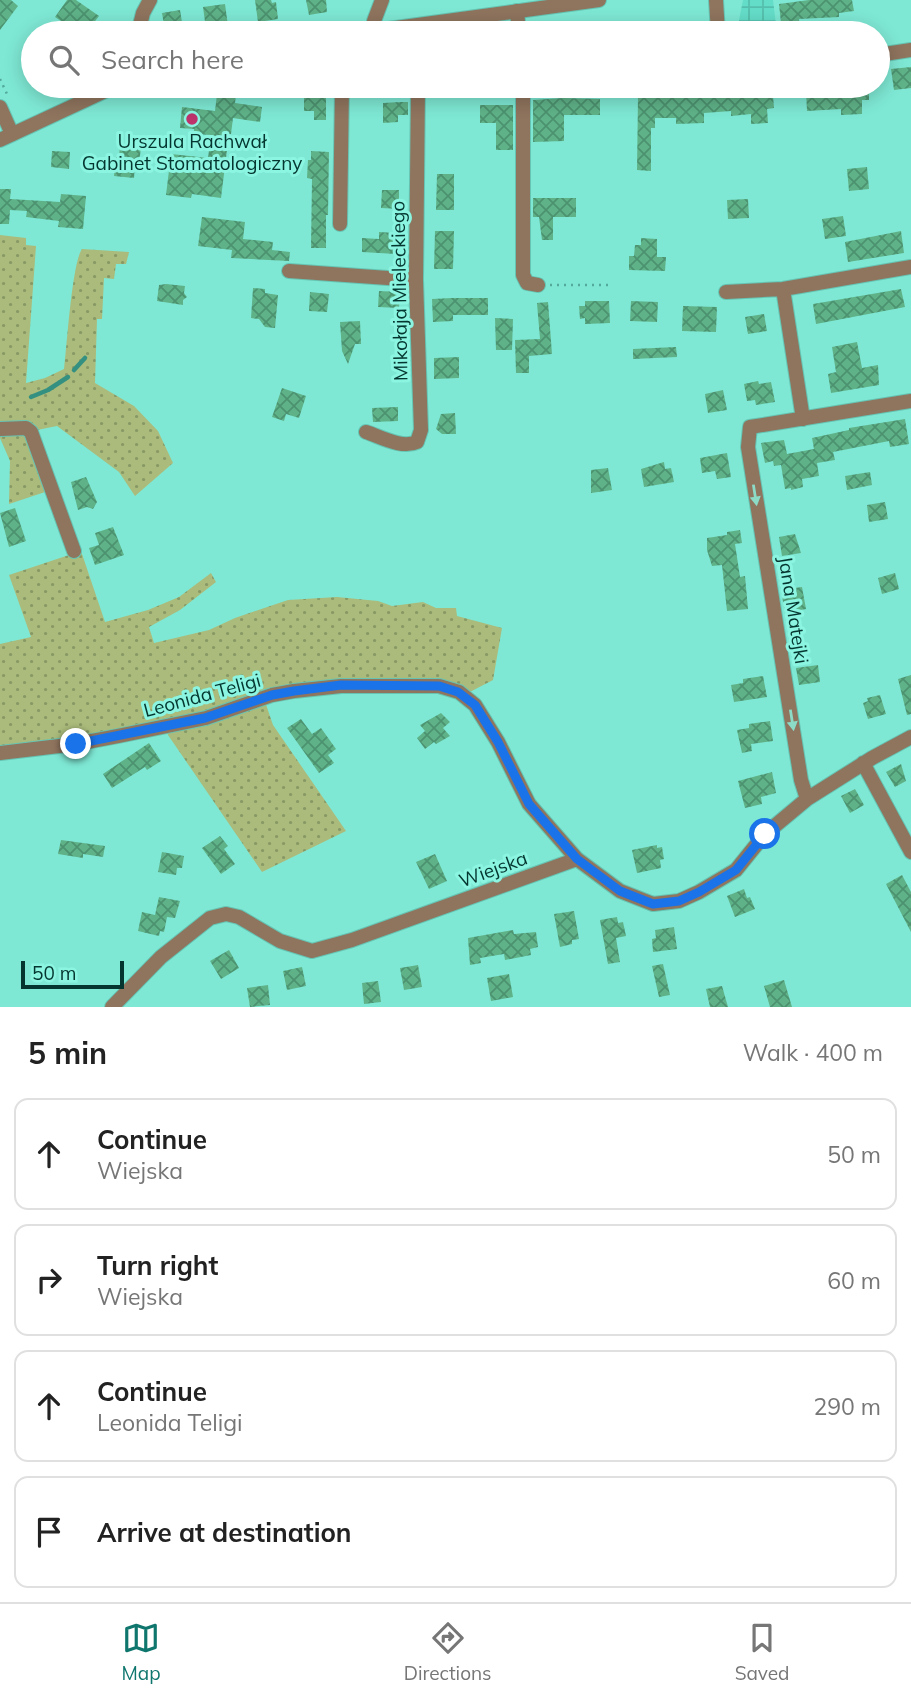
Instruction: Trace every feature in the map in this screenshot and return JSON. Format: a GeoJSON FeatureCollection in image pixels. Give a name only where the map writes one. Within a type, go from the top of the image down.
{"type":"FeatureCollection","features":[{"type":"Feature","properties":{"kind":"street"},"geometry":{"type":"LineString","coordinates":[[141,21],[150,0]]}},
{"type":"Feature","properties":{"kind":"street"},"geometry":{"type":"LineString","coordinates":[[374,21],[382,0]]}},
{"type":"Feature","properties":{"kind":"street"},"geometry":{"type":"LineString","coordinates":[[462,21],[599,0]]}},
{"type":"Feature","properties":{"kind":"street"},"geometry":{"type":"LineString","coordinates":[[716,0],[717,21]]}},
{"type":"Feature","properties":{"kind":"street"},"geometry":{"type":"LineString","coordinates":[[517,12],[518,21]]}},
{"type":"Feature","properties":{"kind":"street"},"geometry":{"type":"LineString","coordinates":[[890,53],[911,50]]}},
{"type":"Feature","properties":{"kind":"street"},"geometry":{"type":"LineString","coordinates":[[5,104],[6,137],[90,98]]}},
{"type":"Feature","properties":{"kind":"street"},"geometry":{"type":"LineString","coordinates":[[340,224],[342,98]]}},
{"type":"Feature","properties":{"kind":"street","name":"Mikołaja Mieleckiego"},"geometry":{"type":"LineString","coordinates":[[366,432],[403,444],[412,444],[417,442],[421,430],[416,280],[418,98]]}},
{"type":"Feature","properties":{"kind":"street"},"geometry":{"type":"LineString","coordinates":[[523,98],[523,275],[527,283],[538,285]]}},
{"type":"Feature","properties":{"kind":"street"},"geometry":{"type":"LineString","coordinates":[[726,292],[783,289],[911,267]]}},
{"type":"Feature","properties":{"kind":"street"},"geometry":{"type":"LineString","coordinates":[[289,271],[416,280]]}},
{"type":"Feature","properties":{"kind":"street"},"geometry":{"type":"LineString","coordinates":[[783,289],[803,419],[911,401]]}},
{"type":"Feature","properties":{"kind":"street","name":"Jana Matejki"},"geometry":{"type":"LineString","coordinates":[[803,419],[750,427],[748,447],[799,766],[807,799]]}},
{"type":"Feature","properties":{"kind":"street"},"geometry":{"type":"LineString","coordinates":[[0,429],[26,428],[31,432],[74,551]]}},
{"type":"Feature","properties":{"kind":"street","name":"Leonida Teligi"},"geometry":{"type":"LineString","coordinates":[[0,753],[76,744],[205,718],[272,695],[294,691],[341,685],[439,686],[458,692],[475,705],[498,742],[529,804],[577,859]]}},
{"type":"Feature","properties":{"kind":"street"},"geometry":{"type":"LineString","coordinates":[[577,859],[620,891],[653,904],[679,901],[736,870],[765,834],[807,799],[863,763],[911,737]]}},
{"type":"Feature","properties":{"kind":"street"},"geometry":{"type":"LineString","coordinates":[[863,763],[911,852]]}},
{"type":"Feature","properties":{"kind":"street","name":"Wiejska"},"geometry":{"type":"LineString","coordinates":[[112,1007],[161,957],[210,918],[226,914],[239,917],[280,941],[312,951],[577,859]]}},
{"type":"Feature","properties":{"kind":"path"},"geometry":{"type":"LineString","coordinates":[[0,79],[5,104]]}},
{"type":"Feature","properties":{"kind":"path"},"geometry":{"type":"LineString","coordinates":[[538,285],[613,285]]}},
{"type":"Feature","properties":{"kind":"shaded area"},"geometry":{"type":"Polygon","coordinates":[[[743,0],[773,0],[776,21],[739,20],[743,0]]]}},
{"type":"Feature","properties":{"kind":"shaded area"},"geometry":{"type":"Polygon","coordinates":[[[0,235],[26,238],[26,245],[36,246],[26,383],[64,369],[73,287],[82,249],[129,252],[126,264],[116,264],[114,279],[104,278],[102,319],[97,319],[95,383],[134,406],[158,431],[173,463],[135,496],[119,472],[57,426],[37,430],[0,425],[0,235]]]}},
{"type":"Feature","properties":{"kind":"shaded area"},"geometry":{"type":"Polygon","coordinates":[[[0,433],[22,433],[32,445],[45,492],[9,504],[10,461],[0,433]]]}},
{"type":"Feature","properties":{"kind":"shaded area"},"geometry":{"type":"Polygon","coordinates":[[[81,551],[105,622],[148,610],[179,597],[211,573],[216,582],[180,610],[149,627],[154,643],[209,630],[288,600],[337,597],[378,601],[392,606],[423,602],[436,608],[456,608],[457,616],[502,628],[493,680],[464,695],[295,685],[261,690],[273,725],[346,831],[262,872],[168,735],[162,721],[89,739],[0,749],[0,644],[31,637],[9,575],[81,551]]]}},
{"type":"Feature","properties":{"kind":"building"},"geometry":{"type":"Polygon","coordinates":[[[0,0],[11,0],[18,6],[0,30],[0,0]]]}},
{"type":"Feature","properties":{"kind":"building"},"geometry":{"type":"Polygon","coordinates":[[[67,0],[76,0],[99,16],[95,21],[61,21],[55,17],[67,0]]]}},
{"type":"Feature","properties":{"kind":"building"},"geometry":{"type":"Polygon","coordinates":[[[255,0],[276,2],[278,19],[258,21],[255,0]]]}},
{"type":"Feature","properties":{"kind":"building"},"geometry":{"type":"Polygon","coordinates":[[[306,0],[326,0],[327,12],[309,15],[306,0]]]}},
{"type":"Feature","properties":{"kind":"building"},"geometry":{"type":"Polygon","coordinates":[[[809,0],[852,0],[854,11],[839,13],[839,17],[781,21],[779,4],[809,0]]]}},
{"type":"Feature","properties":{"kind":"building"},"geometry":{"type":"Polygon","coordinates":[[[225,4],[227,21],[205,21],[203,7],[225,4]]]}},
{"type":"Feature","properties":{"kind":"building"},"geometry":{"type":"Polygon","coordinates":[[[180,10],[182,21],[163,21],[162,13],[180,10]]]}},
{"type":"Feature","properties":{"kind":"building"},"geometry":{"type":"Polygon","coordinates":[[[911,67],[911,88],[894,90],[891,69],[911,67]]]}},
{"type":"Feature","properties":{"kind":"building"},"geometry":{"type":"Polygon","coordinates":[[[217,98],[236,98],[235,103],[262,107],[260,122],[233,118],[221,198],[192,194],[191,198],[166,195],[171,154],[208,158],[211,135],[194,134],[194,129],[180,128],[182,107],[215,111],[217,98]]]}},
{"type":"Feature","properties":{"kind":"building"},"geometry":{"type":"Polygon","coordinates":[[[304,98],[326,98],[326,120],[314,120],[314,111],[304,111],[304,98]]]}},
{"type":"Feature","properties":{"kind":"building"},"geometry":{"type":"Polygon","coordinates":[[[638,98],[773,98],[774,108],[767,109],[768,123],[751,124],[751,114],[731,116],[731,111],[704,113],[704,123],[676,124],[676,118],[655,118],[655,128],[651,128],[651,171],[637,170],[638,98]]]}},
{"type":"Feature","properties":{"kind":"building"},"geometry":{"type":"Polygon","coordinates":[[[806,98],[869,98],[862,100],[862,114],[841,115],[841,109],[807,111],[806,98]]]}},
{"type":"Feature","properties":{"kind":"building"},"geometry":{"type":"Polygon","coordinates":[[[600,99],[600,115],[564,115],[564,141],[533,142],[533,100],[600,99]]]}},
{"type":"Feature","properties":{"kind":"building"},"geometry":{"type":"Polygon","coordinates":[[[408,102],[408,115],[398,115],[398,122],[383,123],[383,103],[408,102]]]}},
{"type":"Feature","properties":{"kind":"building"},"geometry":{"type":"Polygon","coordinates":[[[480,105],[513,105],[513,150],[496,150],[496,123],[480,123],[480,105]]]}},
{"type":"Feature","properties":{"kind":"building"},"geometry":{"type":"Polygon","coordinates":[[[120,145],[141,147],[139,164],[135,164],[134,178],[114,176],[120,145]]]}},
{"type":"Feature","properties":{"kind":"building"},"geometry":{"type":"Polygon","coordinates":[[[52,151],[70,152],[69,169],[51,167],[52,151]]]}},
{"type":"Feature","properties":{"kind":"building"},"geometry":{"type":"Polygon","coordinates":[[[311,151],[329,152],[326,248],[311,248],[312,179],[307,178],[311,151]]]}},
{"type":"Feature","properties":{"kind":"building"},"geometry":{"type":"Polygon","coordinates":[[[867,167],[869,189],[849,191],[847,169],[867,167]]]}},
{"type":"Feature","properties":{"kind":"building"},"geometry":{"type":"Polygon","coordinates":[[[437,174],[454,174],[454,210],[436,210],[437,174]]]}},
{"type":"Feature","properties":{"kind":"building"},"geometry":{"type":"Polygon","coordinates":[[[0,189],[11,189],[10,199],[60,202],[61,194],[86,196],[83,229],[58,227],[59,221],[26,217],[27,211],[10,210],[9,224],[0,224],[0,189]]]}},
{"type":"Feature","properties":{"kind":"building"},"geometry":{"type":"Polygon","coordinates":[[[382,190],[399,190],[399,209],[381,208],[382,190]]]}},
{"type":"Feature","properties":{"kind":"building"},"geometry":{"type":"Polygon","coordinates":[[[533,198],[576,198],[576,217],[553,217],[553,240],[542,240],[539,217],[533,217],[533,198]]]}},
{"type":"Feature","properties":{"kind":"building"},"geometry":{"type":"Polygon","coordinates":[[[748,199],[749,218],[728,219],[727,200],[748,199]]]}},
{"type":"Feature","properties":{"kind":"building"},"geometry":{"type":"Polygon","coordinates":[[[843,216],[846,236],[825,239],[822,219],[843,216]]]}},
{"type":"Feature","properties":{"kind":"building"},"geometry":{"type":"Polygon","coordinates":[[[202,217],[245,222],[243,239],[273,242],[272,250],[290,252],[289,261],[231,258],[232,250],[198,246],[202,217]]]}},
{"type":"Feature","properties":{"kind":"building"},"geometry":{"type":"Polygon","coordinates":[[[435,231],[454,231],[453,269],[434,269],[435,231]]]}},
{"type":"Feature","properties":{"kind":"building"},"geometry":{"type":"Polygon","coordinates":[[[901,231],[904,253],[848,262],[845,242],[901,231]]]}},
{"type":"Feature","properties":{"kind":"building"},"geometry":{"type":"Polygon","coordinates":[[[379,232],[396,233],[396,254],[362,252],[362,238],[379,239],[379,232]]]}},
{"type":"Feature","properties":{"kind":"building"},"geometry":{"type":"Polygon","coordinates":[[[641,238],[657,239],[657,257],[666,257],[665,271],[629,270],[629,256],[634,256],[635,245],[641,245],[641,238]]]}},
{"type":"Feature","properties":{"kind":"building"},"geometry":{"type":"Polygon","coordinates":[[[159,285],[185,286],[184,293],[187,297],[183,300],[183,305],[157,301],[159,285]]]}},
{"type":"Feature","properties":{"kind":"building"},"geometry":{"type":"Polygon","coordinates":[[[253,288],[265,289],[265,293],[278,295],[275,328],[265,327],[259,319],[251,318],[253,288]]]}},
{"type":"Feature","properties":{"kind":"building"},"geometry":{"type":"Polygon","coordinates":[[[901,289],[905,307],[816,324],[813,304],[901,289]]]}},
{"type":"Feature","properties":{"kind":"building"},"geometry":{"type":"Polygon","coordinates":[[[379,291],[400,292],[399,308],[378,307],[379,291]]]}},
{"type":"Feature","properties":{"kind":"building"},"geometry":{"type":"Polygon","coordinates":[[[310,292],[329,294],[327,312],[309,311],[310,292]]]}},
{"type":"Feature","properties":{"kind":"building"},"geometry":{"type":"Polygon","coordinates":[[[488,298],[488,315],[453,315],[453,321],[433,322],[432,299],[488,298]]]}},
{"type":"Feature","properties":{"kind":"building"},"geometry":{"type":"Polygon","coordinates":[[[585,301],[609,301],[610,323],[585,324],[585,318],[580,319],[579,306],[585,306],[585,301]]]}},
{"type":"Feature","properties":{"kind":"building"},"geometry":{"type":"Polygon","coordinates":[[[631,301],[658,302],[657,322],[630,321],[631,301]]]}},
{"type":"Feature","properties":{"kind":"building"},"geometry":{"type":"Polygon","coordinates":[[[548,302],[552,354],[529,356],[529,373],[516,373],[515,340],[540,339],[537,303],[548,302]]]}},
{"type":"Feature","properties":{"kind":"building"},"geometry":{"type":"Polygon","coordinates":[[[683,306],[717,307],[716,332],[682,331],[683,306]]]}},
{"type":"Feature","properties":{"kind":"building"},"geometry":{"type":"Polygon","coordinates":[[[764,314],[767,331],[748,334],[745,317],[764,314]]]}},
{"type":"Feature","properties":{"kind":"building"},"geometry":{"type":"Polygon","coordinates":[[[495,318],[513,319],[512,350],[496,350],[495,318]]]}},
{"type":"Feature","properties":{"kind":"building"},"geometry":{"type":"Polygon","coordinates":[[[360,321],[361,344],[355,344],[348,364],[342,351],[340,322],[360,321]]]}},
{"type":"Feature","properties":{"kind":"building"},"geometry":{"type":"Polygon","coordinates":[[[857,342],[862,368],[878,365],[879,385],[831,393],[828,374],[836,372],[832,347],[857,342]]]}},
{"type":"Feature","properties":{"kind":"building"},"geometry":{"type":"Polygon","coordinates":[[[676,347],[677,357],[633,359],[633,349],[676,347]]]}},
{"type":"Feature","properties":{"kind":"building"},"geometry":{"type":"Polygon","coordinates":[[[459,357],[459,378],[434,379],[434,358],[459,357]]]}},
{"type":"Feature","properties":{"kind":"building"},"geometry":{"type":"Polygon","coordinates":[[[758,381],[759,384],[771,382],[775,402],[756,405],[755,400],[747,401],[744,384],[758,381]]]}},
{"type":"Feature","properties":{"kind":"building"},"geometry":{"type":"Polygon","coordinates":[[[282,388],[306,396],[299,418],[286,414],[284,421],[272,417],[282,388]]]}},
{"type":"Feature","properties":{"kind":"building"},"geometry":{"type":"Polygon","coordinates":[[[723,390],[727,410],[708,413],[705,394],[723,390]]]}},
{"type":"Feature","properties":{"kind":"building"},"geometry":{"type":"Polygon","coordinates":[[[398,407],[398,421],[373,422],[372,408],[398,407]]]}},
{"type":"Feature","properties":{"kind":"building"},"geometry":{"type":"Polygon","coordinates":[[[455,413],[456,434],[442,434],[436,429],[441,414],[455,413]]]}},
{"type":"Feature","properties":{"kind":"building"},"geometry":{"type":"Polygon","coordinates":[[[905,419],[909,444],[890,447],[889,441],[833,452],[835,460],[817,463],[819,476],[802,479],[803,487],[785,489],[781,465],[774,466],[773,461],[765,463],[761,443],[784,440],[787,454],[814,449],[812,438],[849,428],[905,419]]]}},
{"type":"Feature","properties":{"kind":"building"},"geometry":{"type":"Polygon","coordinates":[[[727,453],[731,477],[717,479],[715,471],[702,473],[700,458],[727,453]]]}},
{"type":"Feature","properties":{"kind":"building"},"geometry":{"type":"Polygon","coordinates":[[[664,462],[665,469],[671,468],[674,482],[644,487],[641,469],[664,462]]]}},
{"type":"Feature","properties":{"kind":"building"},"geometry":{"type":"Polygon","coordinates":[[[608,468],[612,490],[591,493],[591,470],[608,468]]]}},
{"type":"Feature","properties":{"kind":"building"},"geometry":{"type":"Polygon","coordinates":[[[870,472],[872,485],[847,490],[845,476],[870,472]]]}},
{"type":"Feature","properties":{"kind":"building"},"geometry":{"type":"Polygon","coordinates":[[[86,477],[97,502],[93,509],[87,507],[78,510],[71,482],[86,477]]]}},
{"type":"Feature","properties":{"kind":"building"},"geometry":{"type":"Polygon","coordinates":[[[885,502],[888,519],[869,522],[867,505],[885,502]]]}},
{"type":"Feature","properties":{"kind":"building"},"geometry":{"type":"Polygon","coordinates":[[[15,508],[26,541],[9,547],[0,513],[15,508]]]}},
{"type":"Feature","properties":{"kind":"building"},"geometry":{"type":"Polygon","coordinates":[[[113,527],[124,555],[95,565],[89,548],[99,545],[95,533],[113,527]]]}},
{"type":"Feature","properties":{"kind":"building"},"geometry":{"type":"Polygon","coordinates":[[[740,530],[742,543],[735,544],[740,577],[745,576],[748,609],[727,611],[722,565],[712,566],[707,550],[707,538],[740,530]]]}},
{"type":"Feature","properties":{"kind":"building"},"geometry":{"type":"Polygon","coordinates":[[[795,534],[801,553],[782,556],[779,537],[795,534]]]}},
{"type":"Feature","properties":{"kind":"building"},"geometry":{"type":"Polygon","coordinates":[[[895,573],[899,589],[882,594],[878,578],[895,573]]]}},
{"type":"Feature","properties":{"kind":"building"},"geometry":{"type":"Polygon","coordinates":[[[802,587],[806,609],[785,613],[781,590],[802,587]]]}},
{"type":"Feature","properties":{"kind":"building"},"geometry":{"type":"Polygon","coordinates":[[[818,665],[820,682],[799,685],[796,668],[818,665]]]}},
{"type":"Feature","properties":{"kind":"building"},"geometry":{"type":"Polygon","coordinates":[[[911,675],[911,714],[907,715],[898,679],[911,675]]]}},
{"type":"Feature","properties":{"kind":"building"},"geometry":{"type":"Polygon","coordinates":[[[763,676],[767,697],[734,702],[731,685],[743,683],[743,679],[763,676]]]}},
{"type":"Feature","properties":{"kind":"building"},"geometry":{"type":"Polygon","coordinates":[[[880,695],[886,714],[868,719],[863,703],[868,701],[867,698],[880,695]]]}},
{"type":"Feature","properties":{"kind":"building"},"geometry":{"type":"Polygon","coordinates":[[[441,713],[450,722],[443,728],[450,736],[425,749],[417,738],[425,731],[420,725],[441,713]]]}},
{"type":"Feature","properties":{"kind":"building"},"geometry":{"type":"Polygon","coordinates":[[[301,719],[312,734],[321,728],[336,749],[328,755],[334,763],[319,773],[287,728],[301,719]]]}},
{"type":"Feature","properties":{"kind":"building"},"geometry":{"type":"Polygon","coordinates":[[[770,721],[773,741],[751,744],[752,751],[742,753],[737,730],[749,728],[749,724],[770,721]]]}},
{"type":"Feature","properties":{"kind":"building"},"geometry":{"type":"Polygon","coordinates":[[[149,743],[161,761],[147,770],[145,767],[112,788],[103,774],[149,743]]]}},
{"type":"Feature","properties":{"kind":"building"},"geometry":{"type":"Polygon","coordinates":[[[901,764],[906,781],[895,787],[886,772],[901,764]]]}},
{"type":"Feature","properties":{"kind":"building"},"geometry":{"type":"Polygon","coordinates":[[[772,772],[776,793],[761,797],[762,804],[745,808],[738,781],[772,772]]]}},
{"type":"Feature","properties":{"kind":"building"},"geometry":{"type":"Polygon","coordinates":[[[855,789],[864,805],[850,813],[841,796],[855,789]]]}},
{"type":"Feature","properties":{"kind":"building"},"geometry":{"type":"Polygon","coordinates":[[[220,836],[228,846],[224,849],[235,864],[221,874],[202,848],[220,836]]]}},
{"type":"Feature","properties":{"kind":"building"},"geometry":{"type":"Polygon","coordinates":[[[61,840],[105,846],[103,857],[83,854],[83,858],[58,854],[61,840]]]}},
{"type":"Feature","properties":{"kind":"building"},"geometry":{"type":"Polygon","coordinates":[[[657,845],[657,848],[662,847],[664,859],[660,860],[661,868],[637,873],[632,850],[657,845]]]}},
{"type":"Feature","properties":{"kind":"building"},"geometry":{"type":"Polygon","coordinates":[[[162,852],[184,856],[182,868],[177,868],[176,875],[158,872],[162,852]]]}},
{"type":"Feature","properties":{"kind":"building"},"geometry":{"type":"Polygon","coordinates":[[[435,854],[447,881],[429,889],[416,862],[435,854]]]}},
{"type":"Feature","properties":{"kind":"building"},"geometry":{"type":"Polygon","coordinates":[[[902,875],[911,892],[911,932],[886,884],[902,875]]]}},
{"type":"Feature","properties":{"kind":"building"},"geometry":{"type":"Polygon","coordinates":[[[744,889],[755,909],[735,917],[727,896],[744,889]]]}},
{"type":"Feature","properties":{"kind":"building"},"geometry":{"type":"Polygon","coordinates":[[[159,897],[180,901],[175,918],[167,917],[164,932],[160,931],[159,936],[138,931],[142,912],[155,915],[159,897]]]}},
{"type":"Feature","properties":{"kind":"building"},"geometry":{"type":"Polygon","coordinates":[[[574,911],[579,939],[560,947],[554,914],[574,911]]]}},
{"type":"Feature","properties":{"kind":"building"},"geometry":{"type":"Polygon","coordinates":[[[617,917],[618,923],[623,922],[626,936],[616,938],[620,962],[608,964],[600,920],[617,917]]]}},
{"type":"Feature","properties":{"kind":"building"},"geometry":{"type":"Polygon","coordinates":[[[674,927],[677,949],[653,952],[652,939],[656,938],[655,930],[674,927]]]}},
{"type":"Feature","properties":{"kind":"building"},"geometry":{"type":"Polygon","coordinates":[[[513,930],[514,934],[536,932],[538,947],[530,949],[531,955],[505,960],[504,954],[480,958],[481,963],[470,965],[468,938],[513,930]]]}},
{"type":"Feature","properties":{"kind":"building"},"geometry":{"type":"Polygon","coordinates":[[[229,950],[239,968],[221,979],[210,961],[229,950]]]}},
{"type":"Feature","properties":{"kind":"building"},"geometry":{"type":"Polygon","coordinates":[[[663,964],[670,995],[659,997],[652,966],[663,964]]]}},
{"type":"Feature","properties":{"kind":"building"},"geometry":{"type":"Polygon","coordinates":[[[418,965],[422,987],[404,990],[400,968],[418,965]]]}},
{"type":"Feature","properties":{"kind":"building"},"geometry":{"type":"Polygon","coordinates":[[[302,967],[306,986],[287,990],[283,971],[302,967]]]}},
{"type":"Feature","properties":{"kind":"building"},"geometry":{"type":"Polygon","coordinates":[[[509,974],[513,997],[491,1001],[487,978],[509,974]]]}},
{"type":"Feature","properties":{"kind":"building"},"geometry":{"type":"Polygon","coordinates":[[[784,980],[792,1007],[770,1007],[764,986],[784,980]]]}},
{"type":"Feature","properties":{"kind":"building"},"geometry":{"type":"Polygon","coordinates":[[[378,981],[381,1002],[364,1004],[362,983],[378,981]]]}},
{"type":"Feature","properties":{"kind":"building"},"geometry":{"type":"Polygon","coordinates":[[[268,985],[270,1005],[250,1007],[247,988],[268,985]]]}},
{"type":"Feature","properties":{"kind":"building"},"geometry":{"type":"Polygon","coordinates":[[[722,986],[728,1007],[710,1007],[706,989],[722,986]]]}},
{"type":"Feature","properties":{"kind":"waterway"},"geometry":{"type":"LineString","coordinates":[[74,370],[85,358]]}},
{"type":"Feature","properties":{"kind":"waterway"},"geometry":{"type":"LineString","coordinates":[[31,397],[68,377]]}},
{"type":"Feature","properties":{"kind":"place","name":"Urszula Rachwał Gabinet Stomatologiczny"},"geometry":{"type":"Point","coordinates":[192,119]}},
{"type":"Feature","properties":{"kind":"route"},"geometry":{"type":"LineString","coordinates":[[76,744],[205,718],[272,695],[294,691],[341,685],[439,686],[458,692],[475,705],[498,742],[529,804],[577,859],[620,891],[653,904],[679,901],[736,870],[765,834]]}}]}
